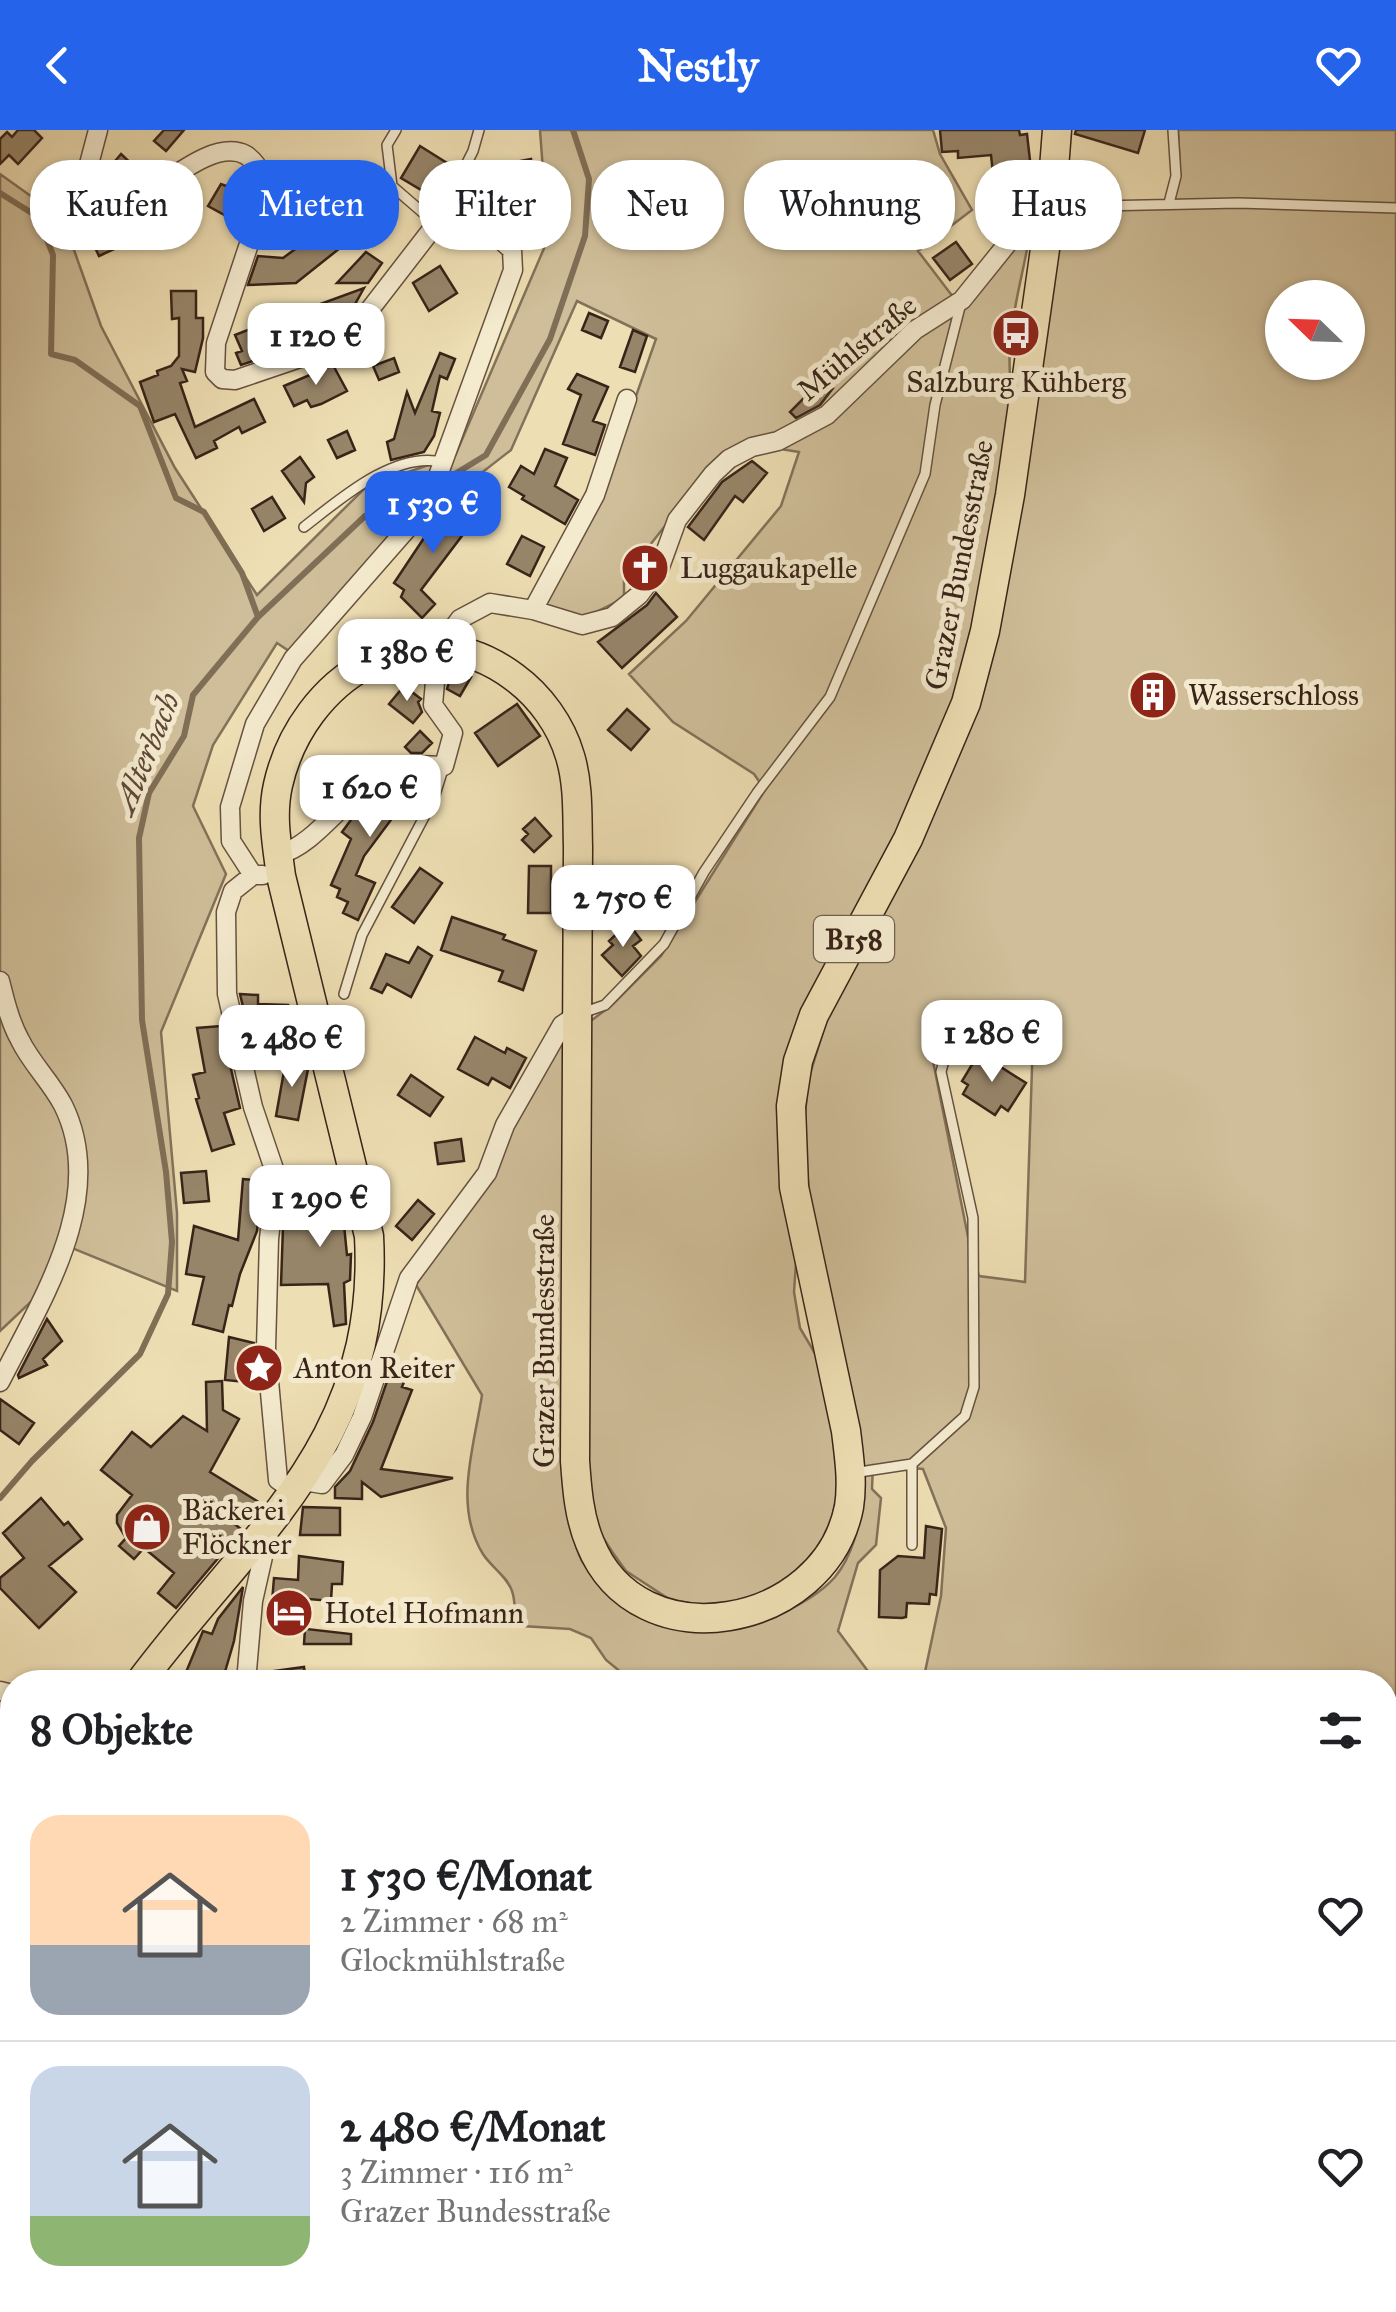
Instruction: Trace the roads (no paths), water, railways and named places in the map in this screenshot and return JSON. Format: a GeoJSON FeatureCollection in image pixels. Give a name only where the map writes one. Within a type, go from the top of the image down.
{"type":"FeatureCollection","features":[{"type":"Feature","properties":{"kind":"main road","name":"Grazer Bundesstraße"},"geometry":{"type":"LineString","coordinates":[[1054,160],[1056,130]]}},
{"type":"Feature","properties":{"kind":"main road","name":"Grazer Bundesstraße"},"geometry":{"type":"LineString","coordinates":[[150,1670],[299,1486],[336,1424],[360,1352],[371,1284],[368,1236],[271,868],[274,818],[278,786],[301,725],[326,693],[355,669],[390,654],[424,647],[466,651],[500,666],[530,688],[556,722],[571,758],[577,804],[575,1460],[578,1499],[590,1545],[629,1593],[657,1609],[697,1618],[736,1616],[772,1605],[803,1586],[827,1560],[842,1532],[849,1505],[850,1472],[846,1431],[794,1187],[790,1145],[793,1091],[798,1061],[814,1015],[908,839],[966,703],[985,631],[1010,494],[1045,250]]}},
{"type":"Feature","properties":{"kind":"street"},"geometry":{"type":"LineString","coordinates":[[98,130],[80,202],[79,213],[84,217],[92,218],[128,204],[210,150],[229,146],[245,154],[264,176],[265,196],[216,342],[214,372],[222,378],[236,380],[344,343],[419,246]]}},
{"type":"Feature","properties":{"kind":"street"},"geometry":{"type":"LineString","coordinates":[[271,868],[231,840],[230,807],[255,724],[293,659],[426,506],[513,270],[512,250]]}},
{"type":"Feature","properties":{"kind":"street","name":"Mühlstraße"},"geometry":{"type":"LineString","coordinates":[[444,766],[453,733],[433,706],[436,670],[460,618],[490,604],[533,610],[582,625],[612,617],[639,595],[660,567],[677,520],[721,467],[752,447],[778,442],[827,414],[915,330],[962,300],[1002,250]]}},
{"type":"Feature","properties":{"kind":"street"},"geometry":{"type":"LineString","coordinates":[[533,610],[595,495],[627,400]]}},
{"type":"Feature","properties":{"kind":"street"},"geometry":{"type":"LineString","coordinates":[[444,766],[403,766],[364,788],[293,851],[233,892],[226,912],[228,994],[253,1106],[276,1176],[268,1239],[266,1348],[278,1480],[299,1486],[322,1484],[344,1455],[362,1417],[409,1278],[487,1172],[505,1125],[543,1058],[562,1026],[577,1015]]}},
{"type":"Feature","properties":{"kind":"street"},"geometry":{"type":"LineString","coordinates":[[0,981],[19,1039],[62,1102],[77,1167],[72,1221],[64,1250],[0,1382]]}},
{"type":"Feature","properties":{"kind":"street"},"geometry":{"type":"LineString","coordinates":[[247,1670],[252,1602],[270,1524]]}},
{"type":"Feature","properties":{"kind":"lane"},"geometry":{"type":"LineString","coordinates":[[396,130],[387,144],[392,186],[419,209]]}},
{"type":"Feature","properties":{"kind":"lane"},"geometry":{"type":"LineString","coordinates":[[468,160],[478,130]]}},
{"type":"Feature","properties":{"kind":"lane"},"geometry":{"type":"LineString","coordinates":[[1170,203],[1176,176],[1173,130]]}},
{"type":"Feature","properties":{"kind":"lane"},"geometry":{"type":"LineString","coordinates":[[1122,205],[1396,208]]}},
{"type":"Feature","properties":{"kind":"lane"},"geometry":{"type":"LineString","coordinates":[[577,1015],[604,1005],[664,944],[704,872],[830,697],[926,474],[935,406],[962,300]]}},
{"type":"Feature","properties":{"kind":"lane"},"geometry":{"type":"LineString","coordinates":[[304,527],[374,474],[430,460],[444,463]]}},
{"type":"Feature","properties":{"kind":"lane"},"geometry":{"type":"LineString","coordinates":[[344,994],[362,935],[434,798],[444,766]]}},
{"type":"Feature","properties":{"kind":"lane"},"geometry":{"type":"LineString","coordinates":[[850,1472],[912,1464],[965,1416],[974,1387],[973,1218],[940,1072],[945,1052],[958,1036],[1007,1022]]}},
{"type":"Feature","properties":{"kind":"lane"},"geometry":{"type":"LineString","coordinates":[[912,1464],[912,1545]]}},
{"type":"Feature","properties":{"kind":"waterway","name":"Alterbach"},"geometry":{"type":"LineString","coordinates":[[440,483],[486,455],[550,339],[585,236],[589,179],[573,130]]}},
{"type":"Feature","properties":{"kind":"waterway"},"geometry":{"type":"LineString","coordinates":[[0,193],[38,217],[53,255],[51,354],[75,360],[140,406],[176,498],[204,512],[242,573],[258,617]]}},
{"type":"Feature","properties":{"kind":"waterway","name":"Alterbach"},"geometry":{"type":"LineString","coordinates":[[0,1498],[140,1354],[168,1294],[172,1242],[166,1172],[142,1020],[139,838],[149,793],[184,736],[193,695],[258,617],[365,516],[429,488]]}},
{"type":"Feature","properties":{"kind":"place","name":"Salzburg Kühberg"},"geometry":{"type":"Point","coordinates":[1016,333]}},
{"type":"Feature","properties":{"kind":"place","name":"Luggaukapelle"},"geometry":{"type":"Point","coordinates":[645,568]}},
{"type":"Feature","properties":{"kind":"place","name":"Wasserschloss"},"geometry":{"type":"Point","coordinates":[1153,695]}},
{"type":"Feature","properties":{"kind":"place","name":"Anton Reiter"},"geometry":{"type":"Point","coordinates":[259,1368]}},
{"type":"Feature","properties":{"kind":"place","name":"Bäckerei Flöckner"},"geometry":{"type":"Point","coordinates":[147,1527]}},
{"type":"Feature","properties":{"kind":"place","name":"Hotel Hofmann"},"geometry":{"type":"Point","coordinates":[289,1613]}}]}
